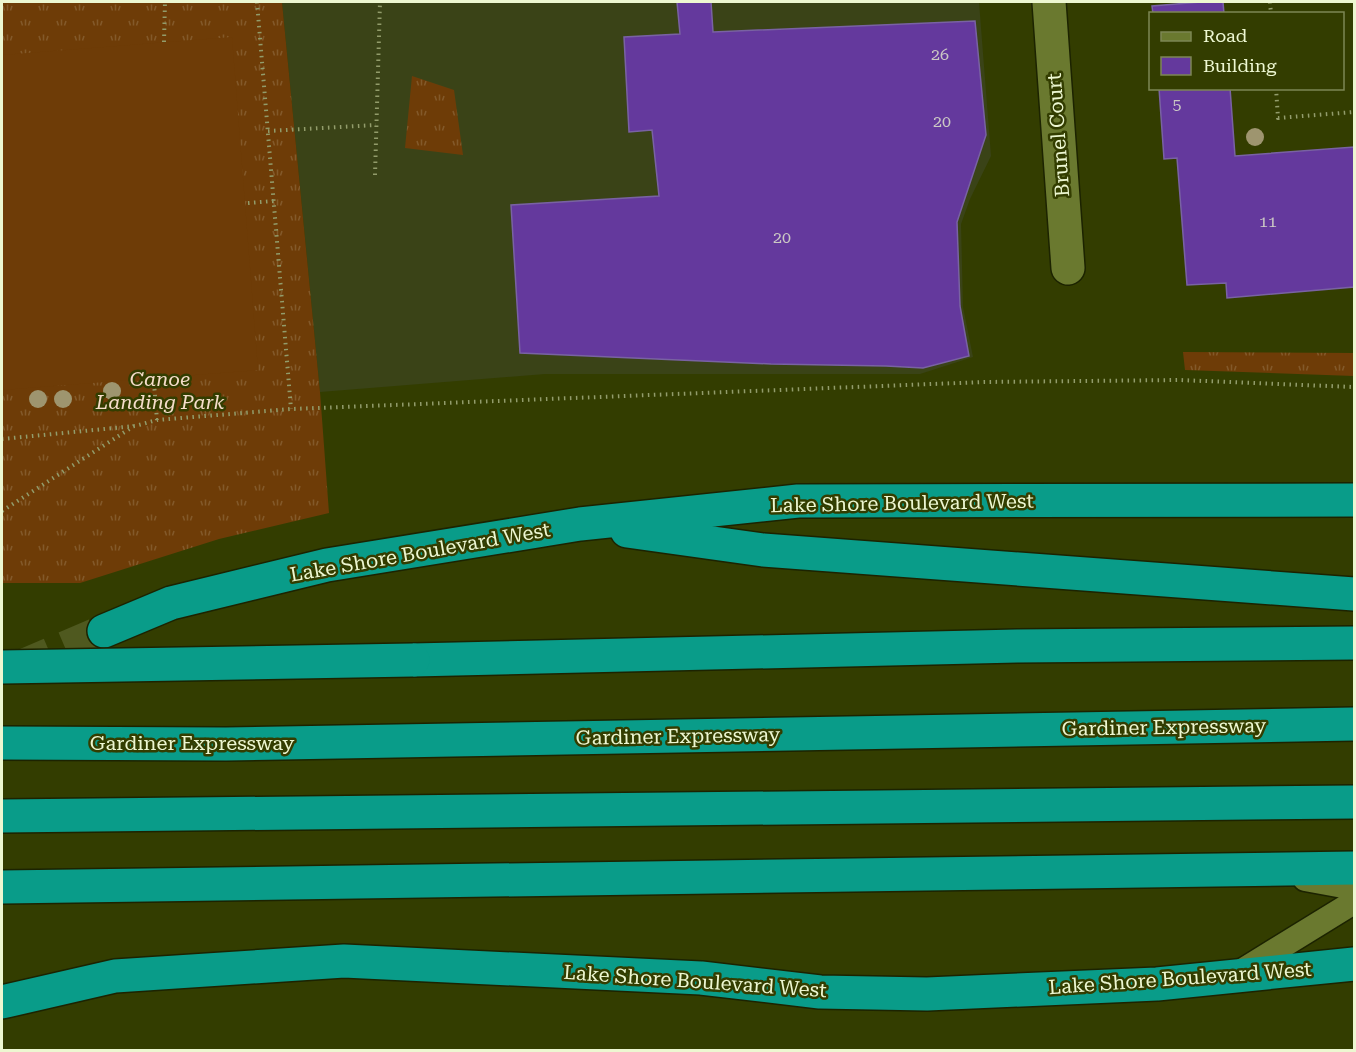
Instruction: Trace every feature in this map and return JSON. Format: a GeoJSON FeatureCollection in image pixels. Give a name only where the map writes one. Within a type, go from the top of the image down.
{"type":"FeatureCollection","features":[{"type":"Feature","properties":{"kind":"highway","name":"Lake Shore Boulevard West"},"geometry":{"type":"LineString","coordinates":[[104,631],[171,603],[327,565],[580,524],[798,501],[1354,500]]}},
{"type":"Feature","properties":{"kind":"highway"},"geometry":{"type":"LineString","coordinates":[[580,524],[763,550],[1354,594]]}},
{"type":"Feature","properties":{"kind":"highway"},"geometry":{"type":"LineString","coordinates":[[2,667],[1017,646],[1354,643]]}},
{"type":"Feature","properties":{"kind":"highway","name":"Gardiner Expressway"},"geometry":{"type":"LineString","coordinates":[[2,743],[238,744],[1354,724]]}},
{"type":"Feature","properties":{"kind":"highway"},"geometry":{"type":"LineString","coordinates":[[2,816],[1354,802]]}},
{"type":"Feature","properties":{"kind":"highway"},"geometry":{"type":"LineString","coordinates":[[2,887],[1354,868]]}},
{"type":"Feature","properties":{"kind":"highway","name":"Lake Shore Boulevard West"},"geometry":{"type":"LineString","coordinates":[[2,1002],[115,976],[344,961],[701,978],[820,992],[915,994],[1157,984],[1354,964]]}},
{"type":"Feature","properties":{"kind":"street","name":"Brunel Court"},"geometry":{"type":"LineString","coordinates":[[1049,2],[1068,268]]}},
{"type":"Feature","properties":{"kind":"lane"},"geometry":{"type":"LineString","coordinates":[[1255,870],[1354,888]]}},
{"type":"Feature","properties":{"kind":"lane"},"geometry":{"type":"LineString","coordinates":[[1232,976],[1354,902]]}},
{"type":"Feature","properties":{"kind":"path"},"geometry":{"type":"LineString","coordinates":[[164,42],[165,2]]}},
{"type":"Feature","properties":{"kind":"path"},"geometry":{"type":"LineString","coordinates":[[257,2],[291,409]]}},
{"type":"Feature","properties":{"kind":"path"},"geometry":{"type":"LineString","coordinates":[[375,175],[380,2]]}},
{"type":"Feature","properties":{"kind":"path"},"geometry":{"type":"LineString","coordinates":[[1276,90],[1278,118],[1354,112]]}},
{"type":"Feature","properties":{"kind":"path"},"geometry":{"type":"LineString","coordinates":[[268,131],[376,125]]}},
{"type":"Feature","properties":{"kind":"path"},"geometry":{"type":"LineString","coordinates":[[248,202],[274,201]]}},
{"type":"Feature","properties":{"kind":"path"},"geometry":{"type":"LineString","coordinates":[[2,439],[135,426],[157,420],[291,409],[984,382],[1179,380],[1354,387]]}},
{"type":"Feature","properties":{"kind":"path"},"geometry":{"type":"LineString","coordinates":[[154,383],[157,420]]}},
{"type":"Feature","properties":{"kind":"path"},"geometry":{"type":"LineString","coordinates":[[2,511],[135,426]]}},
{"type":"Feature","properties":{"kind":"shaded area"},"geometry":{"type":"Polygon","coordinates":[[[282,2],[979,2],[991,156],[970,199],[961,224],[963,307],[973,357],[920,374],[545,374],[320,392],[282,2]]]}},
{"type":"Feature","properties":{"kind":"green space","name":"Canoe Landing Park"},"geometry":{"type":"Polygon","coordinates":[[[2,2],[282,2],[320,392],[329,513],[219,539],[80,583],[2,583],[2,2]]]}},
{"type":"Feature","properties":{"kind":"green space"},"geometry":{"type":"Polygon","coordinates":[[[232,37],[258,370],[2,390],[2,55],[232,37]]]}},
{"type":"Feature","properties":{"kind":"green space"},"geometry":{"type":"Polygon","coordinates":[[[412,76],[454,90],[463,155],[405,148],[412,76]]]}},
{"type":"Feature","properties":{"kind":"green space"},"geometry":{"type":"Polygon","coordinates":[[[1183,352],[1354,353],[1354,376],[1185,370],[1183,352]]]}},
{"type":"Feature","properties":{"kind":"building"},"geometry":{"type":"Polygon","coordinates":[[[677,2],[711,2],[713,32],[975,21],[986,135],[957,222],[960,306],[969,356],[923,368],[520,353],[511,205],[659,196],[652,130],[629,132],[624,37],[680,34],[677,2]]]}},
{"type":"Feature","properties":{"kind":"building"},"geometry":{"type":"Polygon","coordinates":[[[1223,2],[1224,12],[1153,12],[1152,6],[1223,2]]]}},
{"type":"Feature","properties":{"kind":"building"},"geometry":{"type":"Polygon","coordinates":[[[1159,90],[1230,90],[1235,156],[1354,147],[1354,287],[1227,298],[1226,283],[1187,285],[1177,158],[1164,159],[1159,90]]]}},
{"type":"Feature","properties":{"kind":"tunnel"},"geometry":{"type":"LineString","coordinates":[[20,667],[104,631]]}}]}
